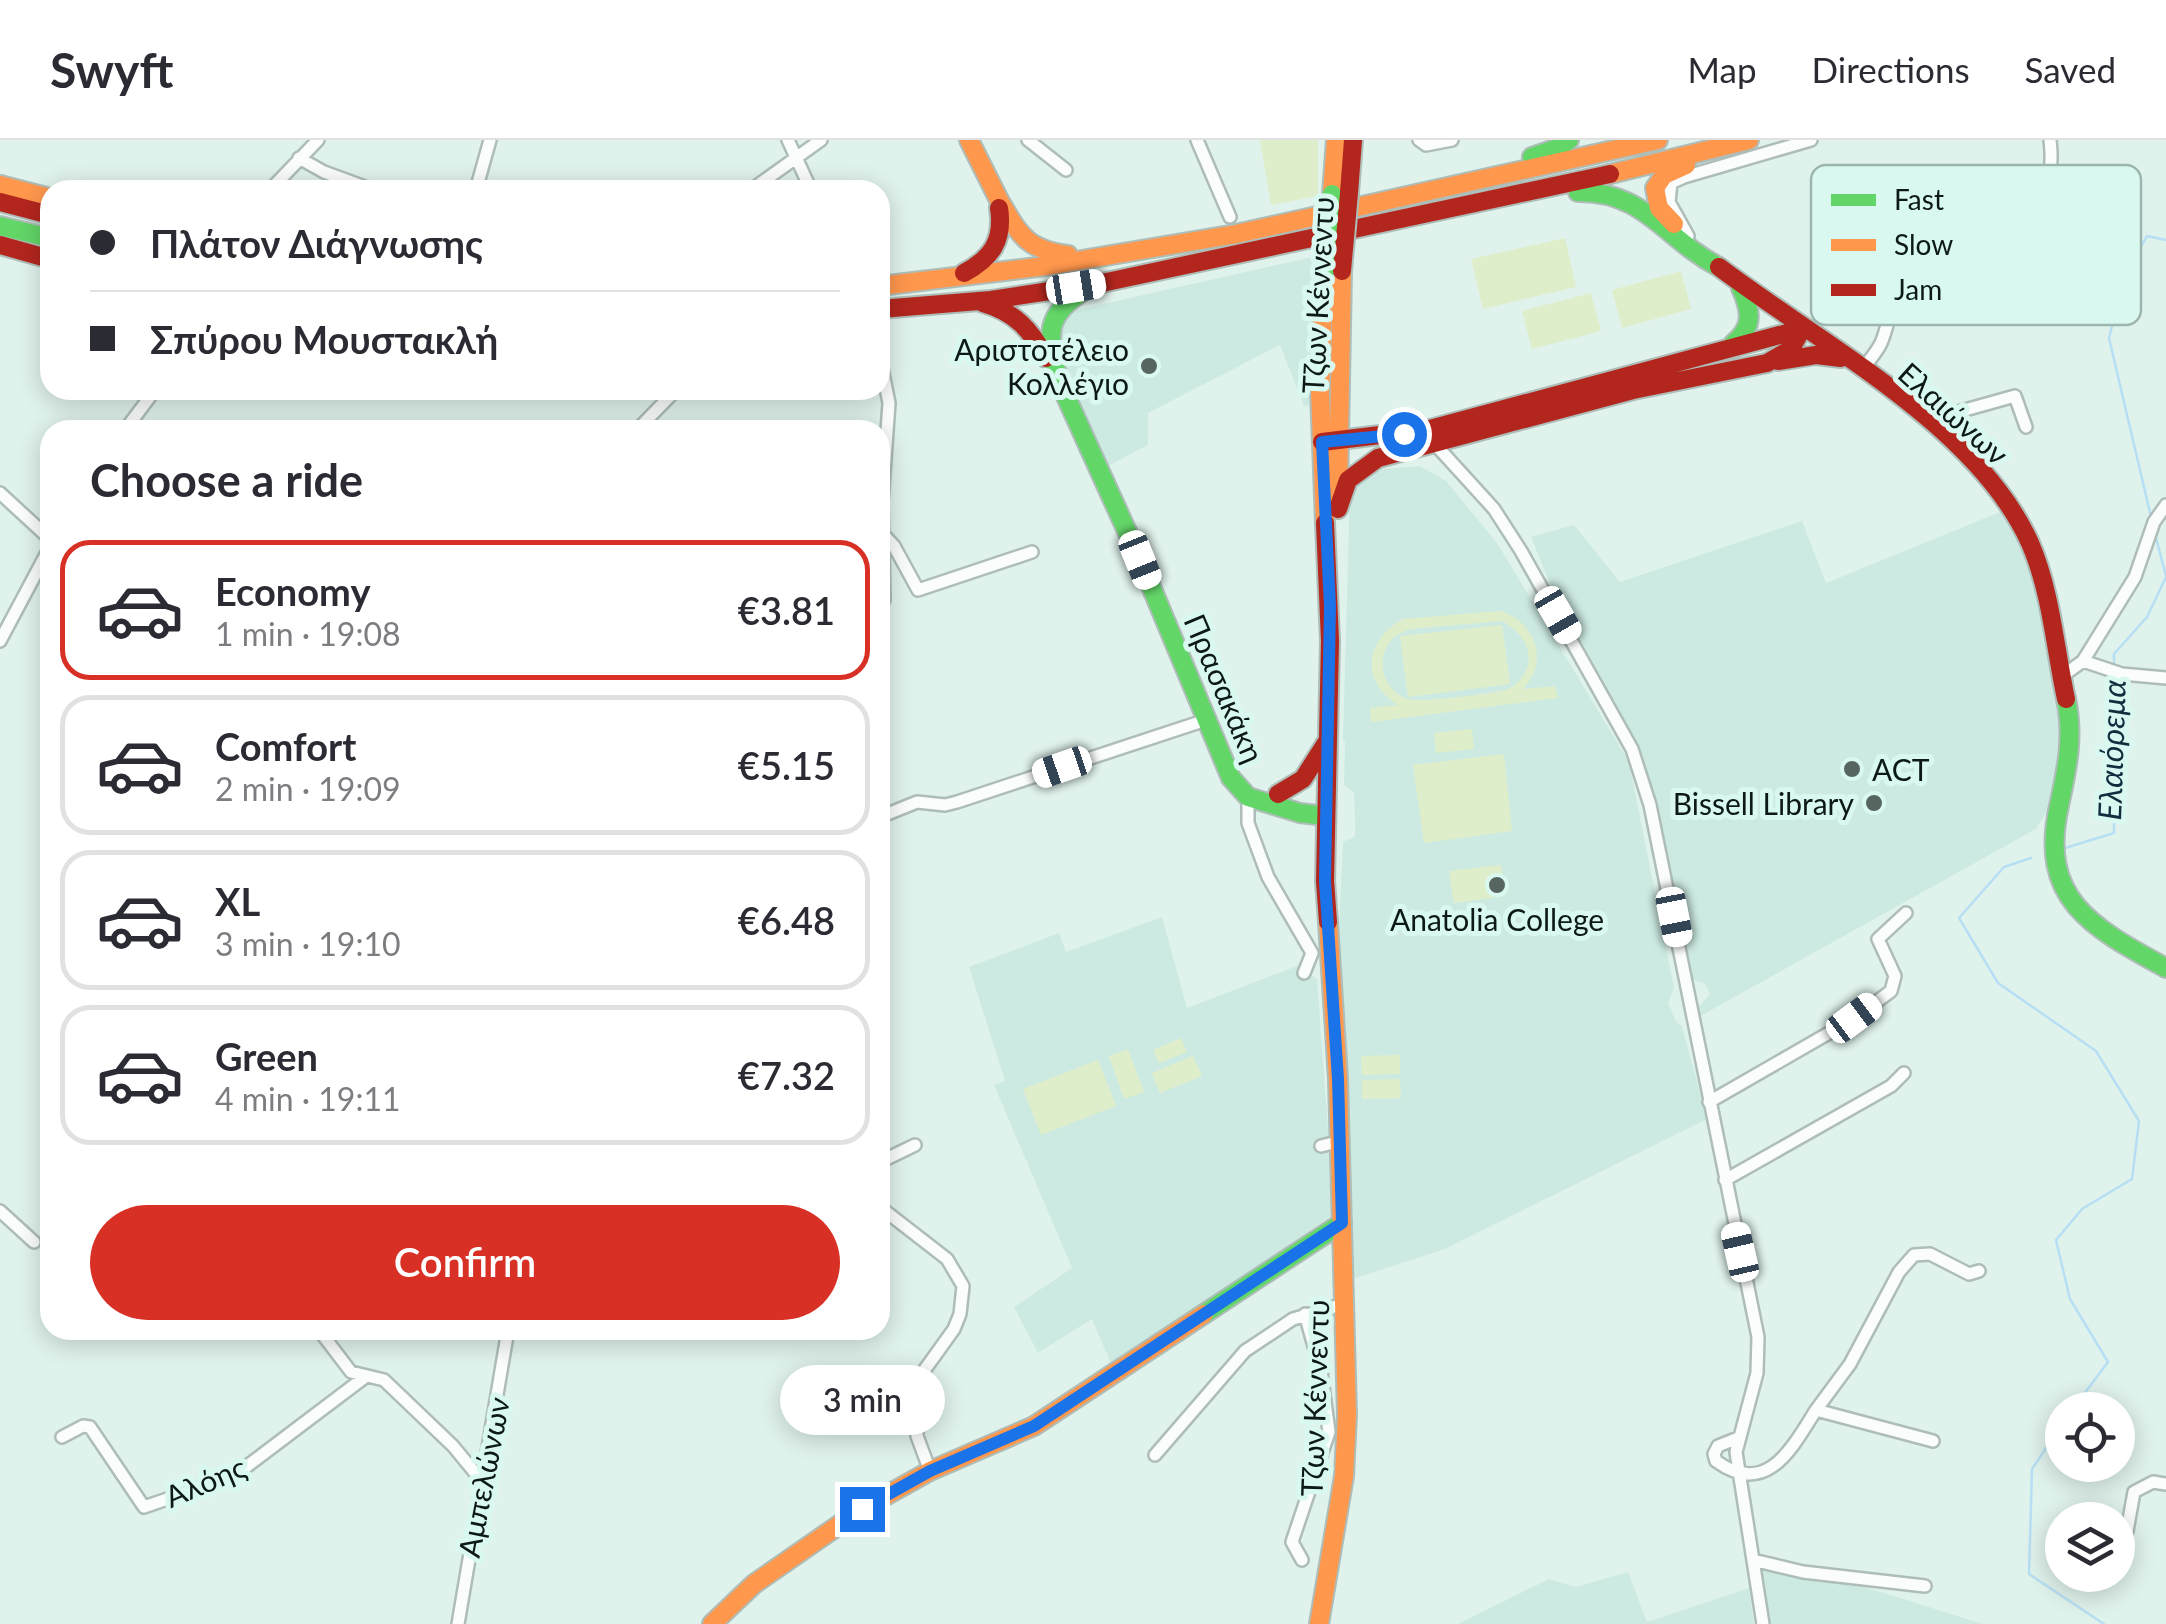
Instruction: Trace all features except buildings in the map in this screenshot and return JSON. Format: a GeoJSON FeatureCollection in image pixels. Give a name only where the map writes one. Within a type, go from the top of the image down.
{"type":"FeatureCollection","features":[{"type":"Feature","properties":{"kind":"main road"},"geometry":{"type":"LineString","coordinates":[[970,140],[1016,233],[1048,254],[1097,258]]}},
{"type":"Feature","properties":{"kind":"main road","name":"Τζων Κέννεντυ"},"geometry":{"type":"LineString","coordinates":[[1336,140],[1341,193]]}},
{"type":"Feature","properties":{"kind":"main road","name":"Τζων Κέννεντυ"},"geometry":{"type":"LineString","coordinates":[[1330,572],[1338,508],[1320,391],[1341,193],[1353,140]]}},
{"type":"Feature","properties":{"kind":"main road"},"geometry":{"type":"LineString","coordinates":[[1432,192],[1475,174],[1548,153],[1569,140]]}},
{"type":"Feature","properties":{"kind":"main road"},"geometry":{"type":"LineString","coordinates":[[890,285],[1097,258],[1236,234],[1658,140]]}},
{"type":"Feature","properties":{"kind":"main road"},"geometry":{"type":"LineString","coordinates":[[890,309],[970,302],[1190,268],[1748,140]]}},
{"type":"Feature","properties":{"kind":"main road"},"geometry":{"type":"LineString","coordinates":[[1719,268],[1659,208],[1655,195],[1660,178],[1690,163],[1770,140]]}},
{"type":"Feature","properties":{"kind":"main road"},"geometry":{"type":"LineString","coordinates":[[0,185],[40,195]]}},
{"type":"Feature","properties":{"kind":"main road"},"geometry":{"type":"LineString","coordinates":[[1415,218],[1584,191],[1612,192],[1638,206],[1719,268]]}},
{"type":"Feature","properties":{"kind":"main road"},"geometry":{"type":"LineString","coordinates":[[940,280],[972,268],[994,252],[1002,227],[999,200]]}},
{"type":"Feature","properties":{"kind":"main road"},"geometry":{"type":"LineString","coordinates":[[0,202],[40,212]]}},
{"type":"Feature","properties":{"kind":"main road"},"geometry":{"type":"LineString","coordinates":[[0,226],[40,236]]}},
{"type":"Feature","properties":{"kind":"main road"},"geometry":{"type":"LineString","coordinates":[[0,244],[40,256]]}},
{"type":"Feature","properties":{"kind":"main road","name":"Ελαιώνων"},"geometry":{"type":"LineString","coordinates":[[1719,268],[1928,420],[1987,477],[2026,534],[2044,588],[2071,732],[2069,770],[2052,832],[2052,857],[2058,880],[2083,916],[2166,968]]}},
{"type":"Feature","properties":{"kind":"main road"},"geometry":{"type":"LineString","coordinates":[[1058,379],[1048,336],[1051,321],[1068,300],[1105,283]]}},
{"type":"Feature","properties":{"kind":"main road"},"geometry":{"type":"LineString","coordinates":[[1725,348],[1742,338],[1751,322],[1749,304],[1739,284]]}},
{"type":"Feature","properties":{"kind":"main road"},"geometry":{"type":"LineString","coordinates":[[970,302],[988,304],[1018,316],[1033,333],[1058,379]]}},
{"type":"Feature","properties":{"kind":"main road"},"geometry":{"type":"LineString","coordinates":[[1767,363],[1791,350],[1802,329]]}},
{"type":"Feature","properties":{"kind":"main road"},"geometry":{"type":"LineString","coordinates":[[1331,449],[1430,429],[1802,329]]}},
{"type":"Feature","properties":{"kind":"main road"},"geometry":{"type":"LineString","coordinates":[[1338,508],[1352,474],[1373,460],[1401,452],[1633,390],[1767,363],[1804,356],[1854,365]]}},
{"type":"Feature","properties":{"kind":"main road","name":"Πρασακάκη"},"geometry":{"type":"LineString","coordinates":[[1058,379],[1140,560],[1226,767],[1253,798],[1300,813],[1326,816]]}},
{"type":"Feature","properties":{"kind":"main road"},"geometry":{"type":"LineString","coordinates":[[1331,449],[1401,452]]}},
{"type":"Feature","properties":{"kind":"main road","name":"Τζων Κέννεντυ"},"geometry":{"type":"LineString","coordinates":[[1318,1624],[1346,1449],[1341,1141],[1327,928],[1331,449]]}},
{"type":"Feature","properties":{"kind":"main road"},"geometry":{"type":"LineString","coordinates":[[1278,794],[1303,779],[1329,738]]}},
{"type":"Feature","properties":{"kind":"main road","name":"Πρασακάκη"},"geometry":{"type":"LineString","coordinates":[[1253,798],[1278,794],[1327,796]]}},
{"type":"Feature","properties":{"kind":"main road"},"geometry":{"type":"LineString","coordinates":[[712,1624],[739,1596],[862,1509],[930,1471],[1034,1426],[1342,1223]]}},
{"type":"Feature","properties":{"kind":"street"},"geometry":{"type":"LineString","coordinates":[[279,180],[318,140]]}},
{"type":"Feature","properties":{"kind":"street"},"geometry":{"type":"LineString","coordinates":[[479,180],[490,140]]}},
{"type":"Feature","properties":{"kind":"street"},"geometry":{"type":"LineString","coordinates":[[788,140],[806,180]]}},
{"type":"Feature","properties":{"kind":"street"},"geometry":{"type":"LineString","coordinates":[[766,180],[820,140]]}},
{"type":"Feature","properties":{"kind":"street"},"geometry":{"type":"LineString","coordinates":[[1028,140],[1066,170]]}},
{"type":"Feature","properties":{"kind":"street"},"geometry":{"type":"LineString","coordinates":[[1197,140],[1230,217]]}},
{"type":"Feature","properties":{"kind":"street"},"geometry":{"type":"LineString","coordinates":[[1419,140],[1426,146],[1452,140]]}},
{"type":"Feature","properties":{"kind":"street"},"geometry":{"type":"LineString","coordinates":[[1688,236],[1669,202],[1671,183],[1811,140]]}},
{"type":"Feature","properties":{"kind":"street"},"geometry":{"type":"LineString","coordinates":[[2050,140],[2050,165]]}},
{"type":"Feature","properties":{"kind":"street"},"geometry":{"type":"LineString","coordinates":[[299,158],[344,180]]}},
{"type":"Feature","properties":{"kind":"street"},"geometry":{"type":"LineString","coordinates":[[1854,365],[1882,342],[1887,325]]}},
{"type":"Feature","properties":{"kind":"street"},"geometry":{"type":"LineString","coordinates":[[1928,420],[2015,396],[2026,427]]}},
{"type":"Feature","properties":{"kind":"street"},"geometry":{"type":"LineString","coordinates":[[647,420],[666,400]]}},
{"type":"Feature","properties":{"kind":"street"},"geometry":{"type":"LineString","coordinates":[[1434,443],[1498,514],[1632,748],[1650,805],[1758,1346],[1753,1395],[1738,1438],[1737,1472],[1763,1624]]}},
{"type":"Feature","properties":{"kind":"street"},"geometry":{"type":"LineString","coordinates":[[0,493],[40,533]]}},
{"type":"Feature","properties":{"kind":"street"},"geometry":{"type":"LineString","coordinates":[[2061,678],[2083,661],[2135,577],[2152,524],[2166,505]]}},
{"type":"Feature","properties":{"kind":"street"},"geometry":{"type":"LineString","coordinates":[[890,542],[918,590],[1032,552]]}},
{"type":"Feature","properties":{"kind":"street"},"geometry":{"type":"LineString","coordinates":[[0,641],[40,563]]}},
{"type":"Feature","properties":{"kind":"street"},"geometry":{"type":"LineString","coordinates":[[2083,661],[2114,673],[2166,678]]}},
{"type":"Feature","properties":{"kind":"street"},"geometry":{"type":"LineString","coordinates":[[890,813],[917,802],[957,802],[1206,720]]}},
{"type":"Feature","properties":{"kind":"street","name":"Πρασακάκη"},"geometry":{"type":"LineString","coordinates":[[1253,798],[1248,824],[1268,876],[1312,953],[1304,974]]}},
{"type":"Feature","properties":{"kind":"street"},"geometry":{"type":"LineString","coordinates":[[1709,1102],[1854,1018],[1890,991],[1896,976],[1878,939],[1906,913]]}},
{"type":"Feature","properties":{"kind":"street"},"geometry":{"type":"LineString","coordinates":[[1725,1180],[1890,1086],[1904,1074]]}},
{"type":"Feature","properties":{"kind":"street"},"geometry":{"type":"LineString","coordinates":[[1321,1146],[1341,1141]]}},
{"type":"Feature","properties":{"kind":"street"},"geometry":{"type":"LineString","coordinates":[[890,1157],[916,1145]]}},
{"type":"Feature","properties":{"kind":"street"},"geometry":{"type":"LineString","coordinates":[[0,1211],[34,1242]]}},
{"type":"Feature","properties":{"kind":"street"},"geometry":{"type":"LineString","coordinates":[[890,1215],[947,1259],[964,1286],[954,1329],[918,1379],[917,1436],[930,1471]]}},
{"type":"Feature","properties":{"kind":"street"},"geometry":{"type":"LineString","coordinates":[[1738,1438],[1720,1443],[1714,1454],[1719,1464],[1737,1472],[1760,1474],[1788,1454],[1850,1364],[1900,1272],[1914,1255],[1930,1254],[1969,1274],[1978,1271]]}},
{"type":"Feature","properties":{"kind":"street"},"geometry":{"type":"LineString","coordinates":[[1155,1456],[1245,1351],[1305,1314],[1344,1304]]}},
{"type":"Feature","properties":{"kind":"street"},"geometry":{"type":"LineString","coordinates":[[1302,1560],[1292,1542],[1329,1432],[1320,1371],[1305,1314]]}},
{"type":"Feature","properties":{"kind":"street"},"geometry":{"type":"LineString","coordinates":[[328,1340],[352,1372],[384,1380],[453,1446],[481,1480]]}},
{"type":"Feature","properties":{"kind":"street","name":"Αμπελώνων"},"geometry":{"type":"LineString","coordinates":[[458,1624],[507,1340]]}},
{"type":"Feature","properties":{"kind":"street","name":"Αλόης"},"geometry":{"type":"LineString","coordinates":[[62,1437],[82,1426],[90,1428],[144,1507],[234,1476],[365,1378]]}},
{"type":"Feature","properties":{"kind":"street"},"geometry":{"type":"LineString","coordinates":[[1816,1410],[1934,1441]]}},
{"type":"Feature","properties":{"kind":"street"},"geometry":{"type":"LineString","coordinates":[[2132,1502],[2134,1492],[2153,1482],[2166,1484]]}},
{"type":"Feature","properties":{"kind":"street"},"geometry":{"type":"LineString","coordinates":[[1753,1560],[1803,1572],[1925,1586]]}},
{"type":"Feature","properties":{"kind":"shaded area","name":"Αριστοτέλειο Κολλέγιο"},"geometry":{"type":"Polygon","coordinates":[[[1312,257],[1309,405],[1304,406],[1280,345],[1148,413],[1148,445],[1106,467],[1068,386],[1057,328],[1072,311],[1312,257]]]}},
{"type":"Feature","properties":{"kind":"shaded area","name":"Anatolia College"},"geometry":{"type":"Polygon","coordinates":[[[1420,466],[1446,481],[1497,543],[1629,762],[1674,988],[1668,1003],[1682,1026],[1707,1119],[1445,1249],[1353,1279],[1349,1099],[1339,928],[1343,842],[1355,836],[1354,792],[1344,785],[1343,740],[1350,488],[1370,470],[1420,466]]]}},
{"type":"Feature","properties":{"kind":"shaded area","name":"Anatolia College"},"geometry":{"type":"Polygon","coordinates":[[[2005,510],[2037,588],[2062,718],[2062,753],[2051,805],[2036,829],[1697,1018],[1697,1009],[1710,994],[1705,984],[1691,979],[1664,842],[1640,750],[1557,601],[1531,537],[1574,525],[1620,582],[1802,521],[1826,583],[2005,510]]]}},
{"type":"Feature","properties":{"kind":"shaded area","name":"Anatolia College"},"geometry":{"type":"Polygon","coordinates":[[[1162,917],[1187,1008],[1297,966],[1317,979],[1331,1216],[1112,1366],[1092,1319],[1038,1353],[1014,1307],[1072,1268],[994,1085],[1005,1081],[969,967],[1059,933],[1066,952],[1162,917]]]}},
{"type":"Feature","properties":{"kind":"shaded area"},"geometry":{"type":"Polygon","coordinates":[[[1760,1568],[1868,1588],[1983,1624],[1768,1624],[1760,1568]]]}},
{"type":"Feature","properties":{"kind":"shaded area"},"geometry":{"type":"Polygon","coordinates":[[[1628,1572],[1647,1622],[1749,1588],[1754,1624],[1458,1624],[1549,1579],[1576,1587],[1628,1572]]]}},
{"type":"Feature","properties":{"kind":"green space"},"geometry":{"type":"Polygon","coordinates":[[[1260,140],[1318,140],[1318,196],[1271,205],[1260,140]]]}},
{"type":"Feature","properties":{"kind":"green space"},"geometry":{"type":"Polygon","coordinates":[[[1565,238],[1576,287],[1483,309],[1471,259],[1565,238]]]}},
{"type":"Feature","properties":{"kind":"green space"},"geometry":{"type":"Polygon","coordinates":[[[1681,271],[1691,309],[1622,328],[1612,290],[1681,271]]]}},
{"type":"Feature","properties":{"kind":"green space"},"geometry":{"type":"Polygon","coordinates":[[[1591,293],[1601,331],[1532,349],[1522,311],[1591,293]]]}},
{"type":"Feature","properties":{"kind":"green space"},"geometry":{"type":"Polygon","coordinates":[[[1501,611],[1513,617],[1530,634],[1537,655],[1536,667],[1523,689],[1555,686],[1558,698],[1371,722],[1370,708],[1398,705],[1377,684],[1372,660],[1381,638],[1403,619],[1501,611]],[[1502,621],[1411,629],[1399,634],[1385,651],[1388,684],[1396,693],[1414,700],[1512,687],[1528,665],[1528,651],[1518,634],[1502,621]]]}},
{"type":"Feature","properties":{"kind":"green space"},"geometry":{"type":"Polygon","coordinates":[[[1502,625],[1510,684],[1408,697],[1400,636],[1502,625]]]}},
{"type":"Feature","properties":{"kind":"green space"},"geometry":{"type":"Polygon","coordinates":[[[1472,729],[1474,749],[1436,753],[1434,733],[1472,729]]]}},
{"type":"Feature","properties":{"kind":"green space"},"geometry":{"type":"Polygon","coordinates":[[[1504,754],[1512,831],[1424,843],[1413,765],[1504,754]]]}},
{"type":"Feature","properties":{"kind":"green space"},"geometry":{"type":"Polygon","coordinates":[[[1501,865],[1505,896],[1454,903],[1449,871],[1501,865]]]}},
{"type":"Feature","properties":{"kind":"green space"},"geometry":{"type":"Polygon","coordinates":[[[1181,1038],[1187,1052],[1159,1063],[1153,1050],[1181,1038]]]}},
{"type":"Feature","properties":{"kind":"green space"},"geometry":{"type":"Polygon","coordinates":[[[1128,1049],[1144,1092],[1124,1099],[1109,1056],[1128,1049]]]}},
{"type":"Feature","properties":{"kind":"green space"},"geometry":{"type":"Polygon","coordinates":[[[1400,1055],[1400,1074],[1362,1075],[1361,1056],[1400,1055]]]}},
{"type":"Feature","properties":{"kind":"green space"},"geometry":{"type":"Polygon","coordinates":[[[1193,1056],[1202,1076],[1160,1093],[1152,1073],[1193,1056]]]}},
{"type":"Feature","properties":{"kind":"green space"},"geometry":{"type":"Polygon","coordinates":[[[1098,1060],[1116,1106],[1041,1135],[1023,1089],[1098,1060]]]}},
{"type":"Feature","properties":{"kind":"green space"},"geometry":{"type":"Polygon","coordinates":[[[1400,1079],[1401,1098],[1362,1099],[1362,1080],[1400,1079]]]}},
{"type":"Feature","properties":{"kind":"waterway","name":"Ελαιόρεμα"},"geometry":{"type":"LineString","coordinates":[[2141,247],[2147,236],[2166,240]]}},
{"type":"Feature","properties":{"kind":"waterway","name":"Ελαιόρεμα"},"geometry":{"type":"LineString","coordinates":[[2112,325],[2109,338],[2151,517]]}},
{"type":"Feature","properties":{"kind":"waterway","name":"Ελαιόρεμα"},"geometry":{"type":"LineString","coordinates":[[2155,534],[2166,576]]}},
{"type":"Feature","properties":{"kind":"waterway","name":"Ελαιόρεμα"},"geometry":{"type":"LineString","coordinates":[[2114,667],[2114,654],[2147,617],[2166,577]]}},
{"type":"Feature","properties":{"kind":"waterway","name":"Ελαιόρεμα"},"geometry":{"type":"LineString","coordinates":[[2065,848],[2114,833],[2114,675]]}},
{"type":"Feature","properties":{"kind":"waterway","name":"Ελαιόρεμα"},"geometry":{"type":"LineString","coordinates":[[2031,858],[2004,867],[1959,918],[1998,983],[2096,1051],[2139,1121],[2132,1179],[2082,1209],[2056,1240],[2070,1299],[2108,1362],[2086,1392]]}},
{"type":"Feature","properties":{"kind":"waterway","name":"Ελαιόρεμα"},"geometry":{"type":"LineString","coordinates":[[2045,1450],[2032,1469],[2029,1574],[2104,1624]]}},
{"type":"Feature","properties":{"kind":"traffic: fast"},"geometry":{"type":"LineString","coordinates":[[1532,157],[1569,140]]}},
{"type":"Feature","properties":{"kind":"traffic: fast"},"geometry":{"type":"LineString","coordinates":[[1578,192],[1621,199],[1638,208],[1719,267]]}},
{"type":"Feature","properties":{"kind":"traffic: fast"},"geometry":{"type":"LineString","coordinates":[[1324,276],[1332,194]]}},
{"type":"Feature","properties":{"kind":"traffic: fast"},"geometry":{"type":"LineString","coordinates":[[0,226],[40,236]]}},
{"type":"Feature","properties":{"kind":"traffic: fast"},"geometry":{"type":"LineString","coordinates":[[1734,343],[1745,331],[1749,318],[1741,288]]}},
{"type":"Feature","properties":{"kind":"traffic: fast"},"geometry":{"type":"LineString","coordinates":[[1058,379],[1051,338],[1055,318],[1085,290]]}},
{"type":"Feature","properties":{"kind":"traffic: fast"},"geometry":{"type":"LineString","coordinates":[[1058,379],[1140,560],[1231,778],[1248,797],[1300,813],[1326,816]]}},
{"type":"Feature","properties":{"kind":"traffic: fast"},"geometry":{"type":"LineString","coordinates":[[2066,699],[2068,752],[2055,838],[2064,888],[2095,924],[2166,968]]}},
{"type":"Feature","properties":{"kind":"traffic: fast"},"geometry":{"type":"LineString","coordinates":[[1204,1314],[1342,1223]]}},
{"type":"Feature","properties":{"kind":"traffic: slow"},"geometry":{"type":"LineString","coordinates":[[969,140],[999,200]]}},
{"type":"Feature","properties":{"kind":"traffic: slow"},"geometry":{"type":"LineString","coordinates":[[1332,194],[1336,140]]}},
{"type":"Feature","properties":{"kind":"traffic: slow"},"geometry":{"type":"LineString","coordinates":[[890,285],[1046,266],[1236,234],[1658,140]]}},
{"type":"Feature","properties":{"kind":"traffic: slow"},"geometry":{"type":"LineString","coordinates":[[1610,174],[1749,140]]}},
{"type":"Feature","properties":{"kind":"traffic: slow"},"geometry":{"type":"LineString","coordinates":[[1674,224],[1659,208],[1655,188],[1664,175],[1686,165]]}},
{"type":"Feature","properties":{"kind":"traffic: slow"},"geometry":{"type":"LineString","coordinates":[[0,185],[40,195]]}},
{"type":"Feature","properties":{"kind":"traffic: slow"},"geometry":{"type":"LineString","coordinates":[[999,200],[1025,238],[1042,249],[1068,255]]}},
{"type":"Feature","properties":{"kind":"traffic: slow"},"geometry":{"type":"LineString","coordinates":[[1338,492],[1342,271]]}},
{"type":"Feature","properties":{"kind":"traffic: slow"},"geometry":{"type":"LineString","coordinates":[[1324,276],[1320,391],[1325,523]]}},
{"type":"Feature","properties":{"kind":"traffic: slow"},"geometry":{"type":"LineString","coordinates":[[1319,1624],[1344,1476],[1347,1415],[1338,1079],[1328,922]]}},
{"type":"Feature","properties":{"kind":"traffic: slow"},"geometry":{"type":"LineString","coordinates":[[712,1624],[754,1584],[862,1509],[930,1471],[1034,1426],[1204,1314]]}},
{"type":"Feature","properties":{"kind":"traffic: jam"},"geometry":{"type":"LineString","coordinates":[[1349,193],[1353,140]]}},
{"type":"Feature","properties":{"kind":"traffic: jam"},"geometry":{"type":"LineString","coordinates":[[890,308],[991,300],[1102,283],[1610,174]]}},
{"type":"Feature","properties":{"kind":"traffic: jam"},"geometry":{"type":"LineString","coordinates":[[1342,271],[1349,193]]}},
{"type":"Feature","properties":{"kind":"traffic: jam"},"geometry":{"type":"LineString","coordinates":[[0,202],[40,212]]}},
{"type":"Feature","properties":{"kind":"traffic: jam"},"geometry":{"type":"LineString","coordinates":[[964,273],[994,247],[1000,230],[999,208]]}},
{"type":"Feature","properties":{"kind":"traffic: jam"},"geometry":{"type":"LineString","coordinates":[[0,245],[40,256]]}},
{"type":"Feature","properties":{"kind":"traffic: jam"},"geometry":{"type":"LineString","coordinates":[[1719,267],[1892,389],[1935,424],[2006,500],[2030,543],[2043,580],[2066,699]]}},
{"type":"Feature","properties":{"kind":"traffic: jam"},"geometry":{"type":"LineString","coordinates":[[983,303],[1021,323],[1046,358]]}},
{"type":"Feature","properties":{"kind":"traffic: jam"},"geometry":{"type":"LineString","coordinates":[[1322,442],[1430,429],[1802,329]]}},
{"type":"Feature","properties":{"kind":"traffic: jam"},"geometry":{"type":"LineString","coordinates":[[1338,509],[1348,480],[1378,458],[1633,390],[1767,363],[1791,349],[1802,329]]}},
{"type":"Feature","properties":{"kind":"traffic: jam"},"geometry":{"type":"LineString","coordinates":[[1778,361],[1816,355],[1841,358]]}},
{"type":"Feature","properties":{"kind":"traffic: jam"},"geometry":{"type":"LineString","coordinates":[[1325,523],[1330,641],[1325,881],[1328,922]]}},
{"type":"Feature","properties":{"kind":"traffic: jam"},"geometry":{"type":"LineString","coordinates":[[1278,794],[1303,779],[1326,743]]}},
{"type":"Feature","properties":{"kind":"place","name":"Αριστοτέλειο Κολλέγιο"},"geometry":{"type":"Point","coordinates":[1149,366]}},
{"type":"Feature","properties":{"kind":"place","name":"ACT"},"geometry":{"type":"Point","coordinates":[1852,769]}},
{"type":"Feature","properties":{"kind":"place","name":"Bissell Library"},"geometry":{"type":"Point","coordinates":[1874,803]}},
{"type":"Feature","properties":{"kind":"place","name":"Anatolia College"},"geometry":{"type":"Point","coordinates":[1497,885]}},
{"type":"Feature","properties":{"kind":"route"},"geometry":{"type":"LineString","coordinates":[[862,1509],[930,1471],[1034,1426],[1342,1223],[1338,1079],[1325,881],[1330,572],[1322,442],[1404,434]]}}]}
